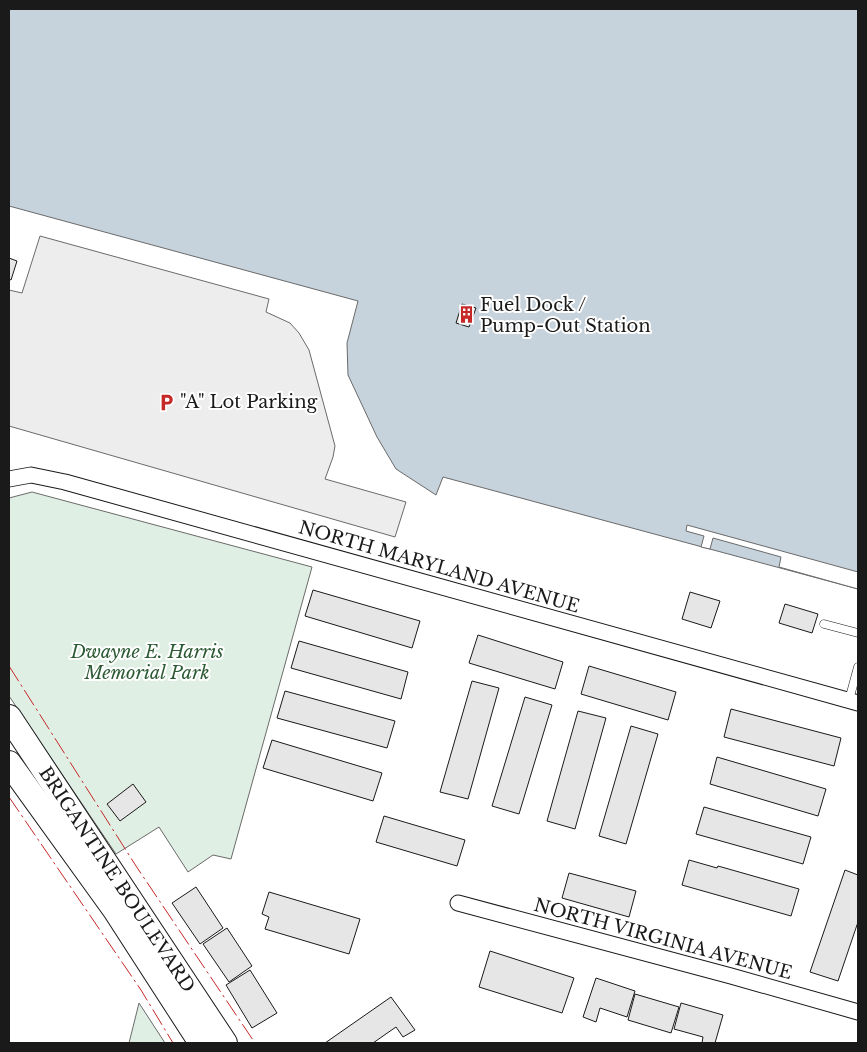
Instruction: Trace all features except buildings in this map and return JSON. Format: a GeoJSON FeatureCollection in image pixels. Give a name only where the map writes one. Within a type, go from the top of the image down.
{"type":"FeatureCollection","features":[{"type":"Feature","properties":{"kind":"main road","name":"BRIGANTINE BOULEVARD"},"geometry":{"type":"LineString","coordinates":[[9,717],[16,743],[225,1043]]}},
{"type":"Feature","properties":{"kind":"main road","name":"BRIGANTINE BOULEVARD"},"geometry":{"type":"LineString","coordinates":[[9,763],[115,910],[201,1043]]}},
{"type":"Feature","properties":{"kind":"street","name":"NORTH MARYLAND AVENUE"},"geometry":{"type":"LineString","coordinates":[[9,479],[31,476],[65,482],[853,702]]}},
{"type":"Feature","properties":{"kind":"street","name":"NORTH VIRGINIA AVENUE"},"geometry":{"type":"LineString","coordinates":[[458,903],[858,1012]]}},
{"type":"Feature","properties":{"kind":"lane"},"geometry":{"type":"LineString","coordinates":[[824,624],[858,633]]}},
{"type":"Feature","properties":{"kind":"lane"},"geometry":{"type":"LineString","coordinates":[[853,702],[858,667]]}},
{"type":"Feature","properties":{"kind":"green space","name":"Dwayne E. Harris Memorial Park"},"geometry":{"type":"Polygon","coordinates":[[[32,492],[312,567],[231,859],[213,855],[188,872],[159,827],[116,854],[9,696],[9,498],[32,492]]]}},
{"type":"Feature","properties":{"kind":"green space"},"geometry":{"type":"Polygon","coordinates":[[[139,1003],[165,1043],[129,1043],[139,1003]]]}},
{"type":"Feature","properties":{"kind":"shaded area"},"geometry":{"type":"Polygon","coordinates":[[[9,9],[858,9],[858,589],[443,477],[436,495],[396,469],[377,437],[348,375],[347,343],[358,301],[9,206],[9,9]]]}},
{"type":"Feature","properties":{"kind":"shaded area","name":"\"A\" Lot Parking"},"geometry":{"type":"Polygon","coordinates":[[[40,236],[269,299],[266,312],[290,323],[299,333],[309,350],[335,446],[325,479],[406,502],[395,537],[9,426],[9,290],[22,293],[40,236]]]}},
{"type":"Feature","properties":{"kind":"pier"},"geometry":{"type":"Polygon","coordinates":[[[687,525],[858,572],[858,589],[779,567],[781,557],[713,538],[710,549],[701,547],[704,536],[686,531],[687,525]]]}},
{"type":"Feature","properties":{"kind":"power"},"geometry":{"type":"LineString","coordinates":[[9,666],[136,866],[255,1043]]}},
{"type":"Feature","properties":{"kind":"power"},"geometry":{"type":"LineString","coordinates":[[9,797],[141,990],[173,1043]]}},
{"type":"Feature","properties":{"kind":"place","name":"Fuel Dock / Pump-Out Station"},"geometry":{"type":"Point","coordinates":[466,315]}},
{"type":"Feature","properties":{"kind":"place","name":"\"A\" Lot Parking"},"geometry":{"type":"Point","coordinates":[166,402]}}]}
